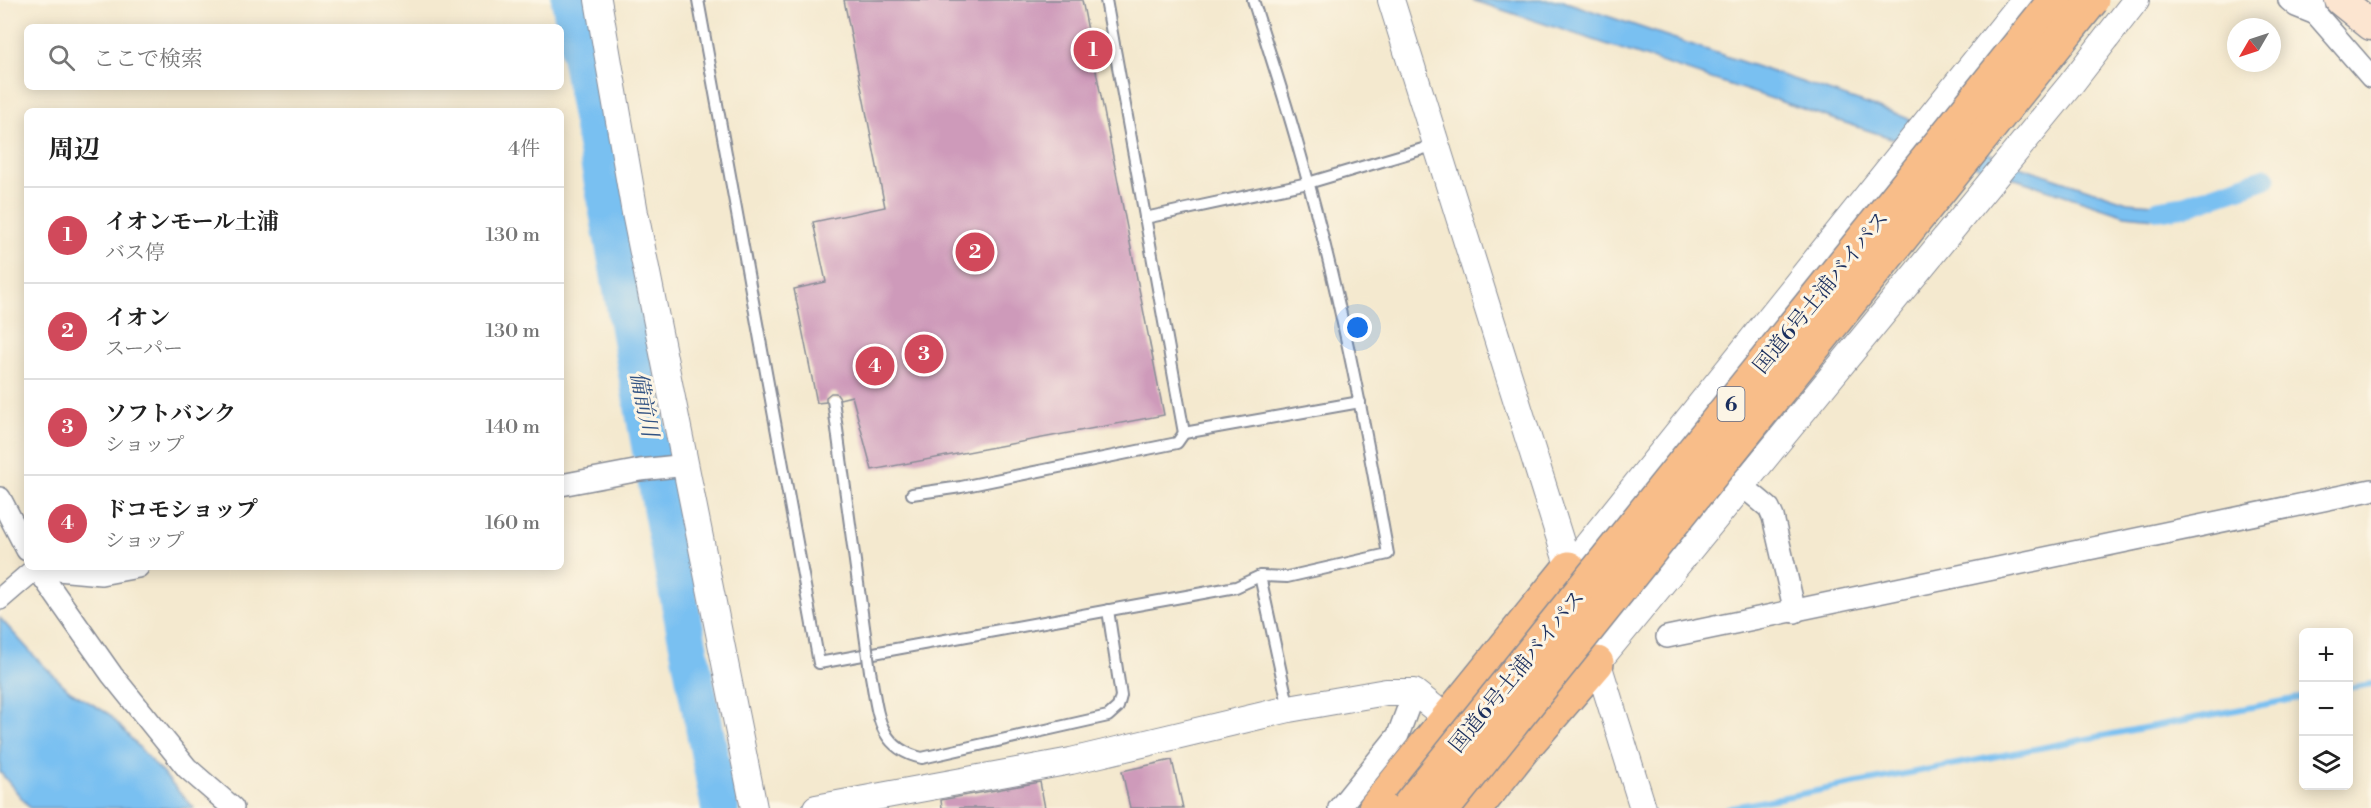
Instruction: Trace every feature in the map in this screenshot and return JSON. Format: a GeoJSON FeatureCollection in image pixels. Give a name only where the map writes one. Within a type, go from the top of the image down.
{"type":"FeatureCollection","features":[{"type":"Feature","properties":{"kind":"highway","name":"国道6号土浦バイパス"},"geometry":{"type":"LineString","coordinates":[[1407,808],[2055,0]]}},
{"type":"Feature","properties":{"kind":"highway","name":"国道6号土浦バイパス"},"geometry":{"type":"LineString","coordinates":[[1444,808],[2092,0]]}},
{"type":"Feature","properties":{"kind":"highway"},"geometry":{"type":"LineString","coordinates":[[1375,808],[1569,568]]}},
{"type":"Feature","properties":{"kind":"highway"},"geometry":{"type":"LineString","coordinates":[[1476,808],[1522,750],[1597,663]]}},
{"type":"Feature","properties":{"kind":"main road"},"geometry":{"type":"LineString","coordinates":[[2323,5],[2371,25]]}},
{"type":"Feature","properties":{"kind":"street"},"geometry":{"type":"LineString","coordinates":[[598,0],[676,466],[754,808]]}},
{"type":"Feature","properties":{"kind":"street"},"geometry":{"type":"LineString","coordinates":[[1391,0],[1643,808]]}},
{"type":"Feature","properties":{"kind":"street"},"geometry":{"type":"LineString","coordinates":[[1569,568],[2024,0]]}},
{"type":"Feature","properties":{"kind":"street"},"geometry":{"type":"LineString","coordinates":[[1597,663],[2029,135],[2136,0]]}},
{"type":"Feature","properties":{"kind":"street"},"geometry":{"type":"LineString","coordinates":[[2289,0],[2296,6],[2323,5],[2371,77]]}},
{"type":"Feature","properties":{"kind":"street"},"geometry":{"type":"LineString","coordinates":[[1677,432],[1769,508],[1795,612]]}},
{"type":"Feature","properties":{"kind":"street"},"geometry":{"type":"LineString","coordinates":[[564,484],[640,470],[676,466]]}},
{"type":"Feature","properties":{"kind":"street"},"geometry":{"type":"LineString","coordinates":[[1667,637],[2371,490]]}},
{"type":"Feature","properties":{"kind":"street"},"geometry":{"type":"LineString","coordinates":[[0,498],[24,544]]}},
{"type":"Feature","properties":{"kind":"street"},"geometry":{"type":"LineString","coordinates":[[0,599],[33,570]]}},
{"type":"Feature","properties":{"kind":"street"},"geometry":{"type":"LineString","coordinates":[[38,570],[112,675],[187,768],[233,808]]}},
{"type":"Feature","properties":{"kind":"street"},"geometry":{"type":"LineString","coordinates":[[64,570],[101,574],[122,570]]}},
{"type":"Feature","properties":{"kind":"street"},"geometry":{"type":"LineString","coordinates":[[816,808],[1071,761],[1289,709],[1386,692],[1414,692],[1448,717],[1478,744],[1501,753],[1522,750]]}},
{"type":"Feature","properties":{"kind":"street"},"geometry":{"type":"LineString","coordinates":[[1339,808],[1398,735],[1414,692]]}},
{"type":"Feature","properties":{"kind":"lane"},"geometry":{"type":"LineString","coordinates":[[698,0],[819,663],[1236,587],[1260,576],[1287,577],[1388,554],[1360,402],[1308,183],[1253,0]]}},
{"type":"Feature","properties":{"kind":"lane"},"geometry":{"type":"LineString","coordinates":[[1106,0],[1184,433]]}},
{"type":"Feature","properties":{"kind":"lane"},"geometry":{"type":"LineString","coordinates":[[1145,218],[1308,183],[1437,145]]}},
{"type":"Feature","properties":{"kind":"lane"},"geometry":{"type":"LineString","coordinates":[[833,400],[870,671],[881,725],[890,741],[906,754],[922,758],[1108,717],[1118,708],[1121,696],[1108,610]]}},
{"type":"Feature","properties":{"kind":"lane"},"geometry":{"type":"LineString","coordinates":[[912,494],[961,487],[1177,442],[1184,433],[1360,402]]}},
{"type":"Feature","properties":{"kind":"lane"},"geometry":{"type":"LineString","coordinates":[[1260,576],[1289,709]]}},
{"type":"Feature","properties":{"kind":"water"},"geometry":{"type":"Polygon","coordinates":[[[1472,0],[1560,0],[1899,115],[2019,166],[2127,202],[2154,204],[2184,199],[2187,214],[2155,218],[2125,215],[1472,0]]]}},
{"type":"Feature","properties":{"kind":"water"},"geometry":{"type":"Polygon","coordinates":[[[0,618],[70,691],[109,714],[194,808],[30,808],[0,772],[0,618]]]}},
{"type":"Feature","properties":{"kind":"building"},"geometry":{"type":"Polygon","coordinates":[[[844,0],[1082,0],[1164,415],[872,470],[852,396],[840,399],[836,393],[831,393],[826,397],[826,402],[817,403],[794,289],[826,282],[813,222],[885,207],[844,0]]]}},
{"type":"Feature","properties":{"kind":"building"},"geometry":{"type":"Polygon","coordinates":[[[1172,760],[1183,808],[1130,808],[1122,771],[1172,760]]]}},
{"type":"Feature","properties":{"kind":"building"},"geometry":{"type":"Polygon","coordinates":[[[1040,782],[1045,808],[942,808],[941,800],[1040,782]]]}},
{"type":"Feature","properties":{"kind":"waterway","name":"備前川"},"geometry":{"type":"LineString","coordinates":[[570,0],[662,512],[720,808]]}},
{"type":"Feature","properties":{"kind":"waterway"},"geometry":{"type":"LineString","coordinates":[[2159,210],[2185,206],[2266,178]]}},
{"type":"Feature","properties":{"kind":"waterway"},"geometry":{"type":"LineString","coordinates":[[2353,687],[2371,684]]}},
{"type":"Feature","properties":{"kind":"waterway"},"geometry":{"type":"LineString","coordinates":[[1728,808],[2299,698]]}},
{"type":"Feature","properties":{"kind":"place","name":"イオンモール土浦"},"geometry":{"type":"Point","coordinates":[1093,50]}},
{"type":"Feature","properties":{"kind":"place","name":"イオン"},"geometry":{"type":"Point","coordinates":[975,252]}},
{"type":"Feature","properties":{"kind":"place","name":"ソフトバンク"},"geometry":{"type":"Point","coordinates":[924,354]}},
{"type":"Feature","properties":{"kind":"place","name":"ドコモショップ"},"geometry":{"type":"Point","coordinates":[875,366]}}]}
